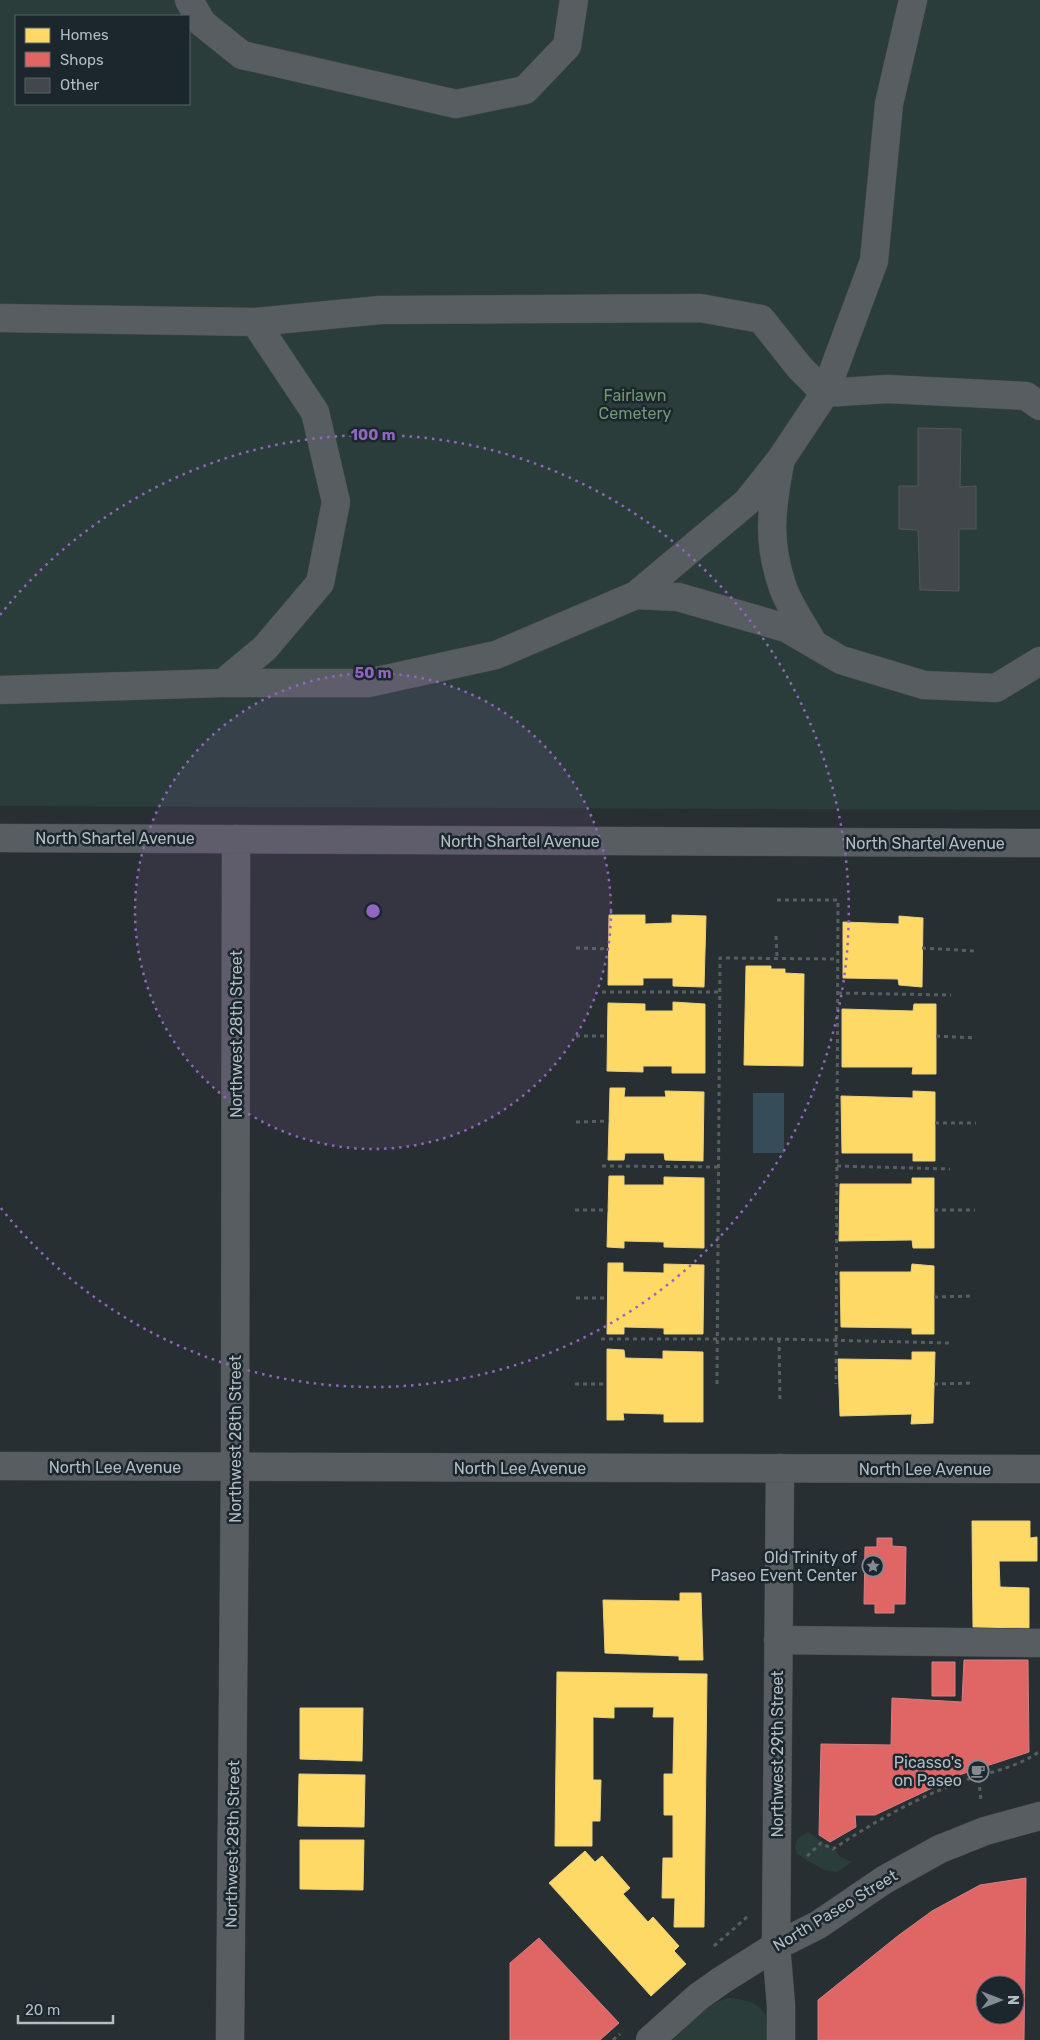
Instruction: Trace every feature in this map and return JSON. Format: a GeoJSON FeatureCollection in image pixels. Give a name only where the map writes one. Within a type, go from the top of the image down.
{"type":"FeatureCollection","features":[{"type":"Feature","properties":{"kind":"street"},"geometry":{"type":"LineString","coordinates":[[189,0],[202,23],[242,55],[456,104],[525,90],[567,46],[574,0]]}},
{"type":"Feature","properties":{"kind":"street"},"geometry":{"type":"LineString","coordinates":[[0,690],[223,683],[368,683],[496,655],[636,595],[747,502],[781,459],[825,394],[874,261],[889,104],[913,0]]}},
{"type":"Feature","properties":{"kind":"street"},"geometry":{"type":"LineString","coordinates":[[0,318],[255,322],[380,310],[700,308],[761,319],[800,368],[825,394]]}},
{"type":"Feature","properties":{"kind":"street"},"geometry":{"type":"LineString","coordinates":[[223,683],[265,648],[320,584],[336,502],[316,412],[255,322]]}},
{"type":"Feature","properties":{"kind":"street"},"geometry":{"type":"LineString","coordinates":[[825,394],[887,389],[1007,394],[1026,396],[1040,406]]}},
{"type":"Feature","properties":{"kind":"street"},"geometry":{"type":"LineString","coordinates":[[781,459],[772,507],[772,544],[784,590],[813,643]]}},
{"type":"Feature","properties":{"kind":"street"},"geometry":{"type":"LineString","coordinates":[[636,595],[678,597],[786,628],[841,660],[924,685],[996,688],[1040,662]]}},
{"type":"Feature","properties":{"kind":"street","name":"North Shartel Avenue"},"geometry":{"type":"LineString","coordinates":[[0,838],[1040,843]]}},
{"type":"Feature","properties":{"kind":"street","name":"Northwest 28th Street"},"geometry":{"type":"LineString","coordinates":[[230,2040],[235,1467],[236,839]]}},
{"type":"Feature","properties":{"kind":"street","name":"North Lee Avenue"},"geometry":{"type":"LineString","coordinates":[[0,1466],[1040,1469]]}},
{"type":"Feature","properties":{"kind":"street","name":"Northwest 29th Street"},"geometry":{"type":"LineString","coordinates":[[780,1468],[776,1946],[781,2005],[781,2040]]}},
{"type":"Feature","properties":{"kind":"street"},"geometry":{"type":"LineString","coordinates":[[778,1640],[1040,1643]]}},
{"type":"Feature","properties":{"kind":"street","name":"North Paseo Street"},"geometry":{"type":"LineString","coordinates":[[650,2040],[706,1991],[776,1946],[818,1925],[884,1880],[940,1849],[985,1831],[1040,1816]]}},
{"type":"Feature","properties":{"kind":"path"},"geometry":{"type":"LineString","coordinates":[[777,900],[838,900],[836,1384]]}},
{"type":"Feature","properties":{"kind":"path"},"geometry":{"type":"LineString","coordinates":[[776,936],[778,958]]}},
{"type":"Feature","properties":{"kind":"path"},"geometry":{"type":"LineString","coordinates":[[576,948],[608,949]]}},
{"type":"Feature","properties":{"kind":"path"},"geometry":{"type":"LineString","coordinates":[[922,948],[976,950]]}},
{"type":"Feature","properties":{"kind":"path"},"geometry":{"type":"LineString","coordinates":[[717,1384],[720,958],[838,959]]}},
{"type":"Feature","properties":{"kind":"path"},"geometry":{"type":"LineString","coordinates":[[602,992],[720,992]]}},
{"type":"Feature","properties":{"kind":"path"},"geometry":{"type":"LineString","coordinates":[[838,993],[951,994]]}},
{"type":"Feature","properties":{"kind":"path"},"geometry":{"type":"LineString","coordinates":[[576,1036],[608,1036]]}},
{"type":"Feature","properties":{"kind":"path"},"geometry":{"type":"LineString","coordinates":[[936,1036],[976,1038]]}},
{"type":"Feature","properties":{"kind":"path"},"geometry":{"type":"LineString","coordinates":[[576,1122],[609,1121]]}},
{"type":"Feature","properties":{"kind":"path"},"geometry":{"type":"LineString","coordinates":[[935,1123],[976,1123]]}},
{"type":"Feature","properties":{"kind":"path"},"geometry":{"type":"LineString","coordinates":[[602,1166],[719,1167]]}},
{"type":"Feature","properties":{"kind":"path"},"geometry":{"type":"LineString","coordinates":[[837,1166],[950,1169]]}},
{"type":"Feature","properties":{"kind":"path"},"geometry":{"type":"LineString","coordinates":[[575,1210],[608,1210]]}},
{"type":"Feature","properties":{"kind":"path"},"geometry":{"type":"LineString","coordinates":[[934,1210],[975,1210]]}},
{"type":"Feature","properties":{"kind":"path"},"geometry":{"type":"LineString","coordinates":[[934,1297],[974,1296]]}},
{"type":"Feature","properties":{"kind":"path"},"geometry":{"type":"LineString","coordinates":[[576,1298],[608,1298]]}},
{"type":"Feature","properties":{"kind":"path"},"geometry":{"type":"LineString","coordinates":[[601,1339],[778,1339],[949,1343]]}},
{"type":"Feature","properties":{"kind":"path"},"geometry":{"type":"LineString","coordinates":[[778,1339],[780,1403]]}},
{"type":"Feature","properties":{"kind":"path"},"geometry":{"type":"LineString","coordinates":[[934,1384],[973,1383]]}},
{"type":"Feature","properties":{"kind":"path"},"geometry":{"type":"LineString","coordinates":[[575,1384],[608,1384]]}},
{"type":"Feature","properties":{"kind":"path"},"geometry":{"type":"LineString","coordinates":[[776,1884],[821,1844],[834,1849],[875,1821],[954,1784],[1028,1760],[1040,1751]]}},
{"type":"Feature","properties":{"kind":"green space","name":"Fairlawn Cemetery"},"geometry":{"type":"Polygon","coordinates":[[[0,0],[1040,0],[1040,810],[0,806],[0,0]]]}},
{"type":"Feature","properties":{"kind":"green space"},"geometry":{"type":"Polygon","coordinates":[[[808,1832],[837,1852],[839,1856],[852,1862],[837,1872],[824,1870],[797,1854],[795,1847],[798,1838],[808,1832]]]}},
{"type":"Feature","properties":{"kind":"green space"},"geometry":{"type":"Polygon","coordinates":[[[729,1998],[749,2002],[761,2009],[768,2021],[772,2040],[673,2040],[706,2009],[721,2000],[729,1998]]]}},
{"type":"Feature","properties":{"kind":"water"},"geometry":{"type":"Polygon","coordinates":[[[753,1093],[784,1093],[784,1153],[753,1153],[753,1093]]]}},
{"type":"Feature","properties":{"kind":"building: Homes"},"geometry":{"type":"Polygon","coordinates":[[[609,915],[645,915],[645,924],[672,923],[672,915],[706,916],[704,987],[673,986],[673,978],[643,978],[643,985],[608,985],[609,915]]]}},
{"type":"Feature","properties":{"kind":"building: Homes"},"geometry":{"type":"Polygon","coordinates":[[[899,916],[923,918],[922,987],[899,985],[898,979],[843,978],[843,922],[899,924],[899,916]]]}},
{"type":"Feature","properties":{"kind":"building: Homes"},"geometry":{"type":"Polygon","coordinates":[[[746,966],[771,966],[771,969],[785,969],[785,973],[804,974],[803,1066],[744,1065],[746,966]]]}},
{"type":"Feature","properties":{"kind":"building: Homes"},"geometry":{"type":"Polygon","coordinates":[[[673,1002],[705,1004],[705,1073],[672,1073],[672,1066],[643,1066],[643,1072],[607,1071],[608,1003],[645,1004],[645,1011],[673,1011],[673,1002]]]}},
{"type":"Feature","properties":{"kind":"building: Homes"},"geometry":{"type":"Polygon","coordinates":[[[914,1004],[936,1004],[936,1074],[912,1074],[913,1067],[842,1067],[842,1009],[913,1011],[914,1004]]]}},
{"type":"Feature","properties":{"kind":"building: Homes"},"geometry":{"type":"Polygon","coordinates":[[[610,1088],[625,1088],[624,1097],[666,1097],[665,1091],[704,1092],[703,1161],[665,1160],[664,1153],[625,1153],[624,1160],[608,1160],[610,1088]]]}},
{"type":"Feature","properties":{"kind":"building: Homes"},"geometry":{"type":"Polygon","coordinates":[[[913,1091],[935,1092],[935,1161],[913,1161],[913,1153],[842,1153],[841,1096],[913,1098],[913,1091]]]}},
{"type":"Feature","properties":{"kind":"building: Homes"},"geometry":{"type":"Polygon","coordinates":[[[609,1176],[624,1176],[624,1185],[664,1185],[664,1177],[704,1178],[704,1248],[664,1247],[664,1242],[624,1241],[624,1248],[607,1247],[609,1176]]]}},
{"type":"Feature","properties":{"kind":"building: Homes"},"geometry":{"type":"Polygon","coordinates":[[[912,1178],[934,1178],[934,1248],[913,1248],[912,1240],[839,1241],[840,1184],[912,1184],[912,1178]]]}},
{"type":"Feature","properties":{"kind":"building: Homes"},"geometry":{"type":"Polygon","coordinates":[[[608,1263],[623,1263],[623,1272],[664,1273],[664,1264],[704,1265],[703,1334],[664,1334],[664,1328],[624,1327],[624,1334],[607,1334],[608,1263]]]}},
{"type":"Feature","properties":{"kind":"building: Homes"},"geometry":{"type":"Polygon","coordinates":[[[912,1264],[934,1266],[934,1334],[912,1334],[912,1328],[841,1327],[840,1272],[911,1272],[912,1264]]]}},
{"type":"Feature","properties":{"kind":"building: Homes"},"geometry":{"type":"Polygon","coordinates":[[[607,1349],[624,1350],[625,1358],[663,1359],[663,1351],[703,1352],[703,1422],[664,1422],[664,1414],[623,1413],[624,1420],[607,1420],[607,1349]]]}},
{"type":"Feature","properties":{"kind":"building: Homes"},"geometry":{"type":"Polygon","coordinates":[[[912,1352],[935,1352],[933,1423],[911,1424],[912,1414],[840,1416],[838,1359],[912,1360],[912,1352]]]}},
{"type":"Feature","properties":{"kind":"building: Homes"},"geometry":{"type":"Polygon","coordinates":[[[972,1521],[1030,1521],[1030,1538],[1037,1537],[1037,1561],[999,1561],[1000,1587],[1029,1588],[1029,1628],[973,1627],[972,1521]]]}},
{"type":"Feature","properties":{"kind":"building: Homes"},"geometry":{"type":"Polygon","coordinates":[[[680,1593],[701,1593],[703,1660],[679,1660],[679,1656],[605,1653],[603,1600],[680,1601],[680,1593]]]}},
{"type":"Feature","properties":{"kind":"building: Homes"},"geometry":{"type":"Polygon","coordinates":[[[557,1672],[707,1674],[704,1927],[674,1927],[675,1898],[662,1898],[663,1858],[673,1858],[673,1815],[664,1815],[664,1774],[673,1774],[674,1717],[653,1717],[654,1707],[614,1707],[614,1718],[593,1717],[593,1780],[601,1780],[600,1821],[592,1821],[592,1846],[555,1846],[557,1672]]]}},
{"type":"Feature","properties":{"kind":"building: Homes"},"geometry":{"type":"Polygon","coordinates":[[[300,1708],[363,1708],[362,1761],[300,1759],[300,1708]]]}},
{"type":"Feature","properties":{"kind":"building: Homes"},"geometry":{"type":"Polygon","coordinates":[[[299,1774],[365,1775],[364,1827],[298,1826],[299,1774]]]}},
{"type":"Feature","properties":{"kind":"building: Homes"},"geometry":{"type":"Polygon","coordinates":[[[300,1840],[364,1840],[363,1890],[300,1889],[300,1840]]]}},
{"type":"Feature","properties":{"kind":"building: Homes"},"geometry":{"type":"Polygon","coordinates":[[[585,1851],[595,1862],[602,1856],[630,1888],[623,1894],[648,1922],[653,1917],[679,1946],[674,1951],[686,1964],[651,1996],[549,1883],[585,1851]]]}},
{"type":"Feature","properties":{"kind":"building: Shops"},"geometry":{"type":"Polygon","coordinates":[[[877,1538],[892,1538],[892,1546],[906,1547],[905,1604],[894,1604],[894,1613],[875,1613],[875,1604],[864,1604],[865,1547],[877,1547],[877,1538]]]}},
{"type":"Feature","properties":{"kind":"building: Shops"},"geometry":{"type":"Polygon","coordinates":[[[964,1660],[1028,1660],[1029,1752],[962,1774],[875,1815],[855,1815],[856,1827],[830,1842],[819,1835],[821,1744],[891,1745],[892,1698],[962,1702],[964,1660]]]}},
{"type":"Feature","properties":{"kind":"building: Shops"},"geometry":{"type":"Polygon","coordinates":[[[932,1662],[955,1662],[955,1696],[932,1696],[932,1662]]]}},
{"type":"Feature","properties":{"kind":"building: Shops"},"geometry":{"type":"Polygon","coordinates":[[[1026,1878],[1025,1975],[975,1975],[975,2025],[1024,2025],[1024,2040],[818,2040],[818,2000],[932,1911],[980,1885],[1026,1878]]]}},
{"type":"Feature","properties":{"kind":"building: Shops"},"geometry":{"type":"Polygon","coordinates":[[[539,1938],[619,2023],[600,2040],[510,2040],[510,1963],[539,1938]]]}},
{"type":"Feature","properties":{"kind":"building: Other"},"geometry":{"type":"Polygon","coordinates":[[[918,428],[961,429],[960,487],[976,486],[976,529],[959,529],[959,591],[920,590],[918,530],[899,529],[899,486],[918,486],[918,428]]]}},
{"type":"Feature","properties":{"kind":"place","name":"Old Trinity of Paseo Event Center"},"geometry":{"type":"Point","coordinates":[873,1566]}},
{"type":"Feature","properties":{"kind":"place","name":"Picasso's on Paseo"},"geometry":{"type":"Point","coordinates":[978,1771]}}]}
